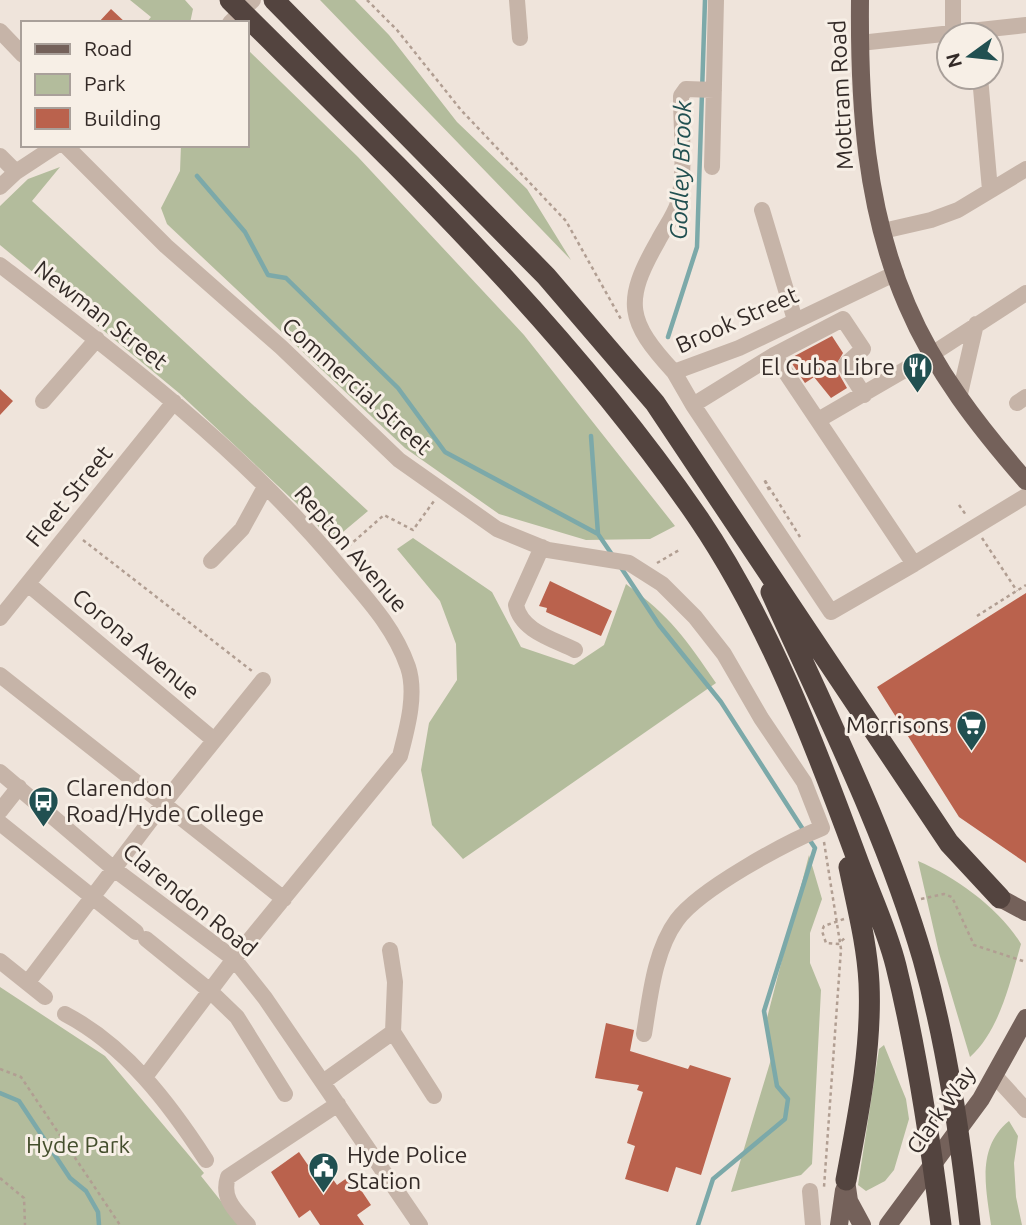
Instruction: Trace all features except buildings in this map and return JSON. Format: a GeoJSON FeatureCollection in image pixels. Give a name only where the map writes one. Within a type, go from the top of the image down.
{"type":"FeatureCollection","features":[{"type":"Feature","properties":{"kind":"highway"},"geometry":{"type":"LineString","coordinates":[[230,0],[489,262],[610,398],[701,522],[749,606],[834,796],[895,963],[915,1059],[941,1225]]}},
{"type":"Feature","properties":{"kind":"highway"},"geometry":{"type":"LineString","coordinates":[[274,0],[546,276],[655,403],[950,843],[1000,898]]}},
{"type":"Feature","properties":{"kind":"highway"},"geometry":{"type":"LineString","coordinates":[[744,533],[873,817],[923,959],[947,1068],[970,1225]]}},
{"type":"Feature","properties":{"kind":"highway"},"geometry":{"type":"LineString","coordinates":[[834,796],[864,941],[869,981],[861,1100],[846,1180]]}},
{"type":"Feature","properties":{"kind":"main road","name":"Mottram Road"},"geometry":{"type":"LineString","coordinates":[[860,0],[864,138],[871,185],[906,303],[932,354],[959,398],[1026,481]]}},
{"type":"Feature","properties":{"kind":"main road"},"geometry":{"type":"LineString","coordinates":[[1000,898],[1026,912]]}},
{"type":"Feature","properties":{"kind":"main road","name":"Clark Way"},"geometry":{"type":"LineString","coordinates":[[888,1225],[981,1099],[1026,1018]]}},
{"type":"Feature","properties":{"kind":"main road"},"geometry":{"type":"LineString","coordinates":[[839,1225],[846,1180]]}},
{"type":"Feature","properties":{"kind":"main road"},"geometry":{"type":"LineString","coordinates":[[846,1180],[849,1201],[862,1225]]}},
{"type":"Feature","properties":{"kind":"street"},"geometry":{"type":"LineString","coordinates":[[232,21],[253,0]]}},
{"type":"Feature","properties":{"kind":"street"},"geometry":{"type":"LineString","coordinates":[[517,0],[520,38]]}},
{"type":"Feature","properties":{"kind":"street"},"geometry":{"type":"LineString","coordinates":[[712,167],[716,0]]}},
{"type":"Feature","properties":{"kind":"street"},"geometry":{"type":"LineString","coordinates":[[953,0],[953,21]]}},
{"type":"Feature","properties":{"kind":"street"},"geometry":{"type":"LineString","coordinates":[[1005,28],[1026,25]]}},
{"type":"Feature","properties":{"kind":"street"},"geometry":{"type":"LineString","coordinates":[[0,31],[21,53]]}},
{"type":"Feature","properties":{"kind":"street"},"geometry":{"type":"LineString","coordinates":[[860,43],[935,35]]}},
{"type":"Feature","properties":{"kind":"street","name":"Brook Street"},"geometry":{"type":"LineString","coordinates":[[713,90],[686,89],[681,96],[677,206],[638,277],[635,296],[635,311],[642,335],[674,372],[739,348],[896,273]]}},
{"type":"Feature","properties":{"kind":"street"},"geometry":{"type":"LineString","coordinates":[[981,91],[990,190]]}},
{"type":"Feature","properties":{"kind":"street"},"geometry":{"type":"LineString","coordinates":[[0,187],[16,172],[54,147]]}},
{"type":"Feature","properties":{"kind":"street","name":"Commercial Street"},"geometry":{"type":"LineString","coordinates":[[67,147],[166,246],[281,347],[399,460],[497,529],[542,547],[629,563],[662,584],[695,617],[724,654],[761,718],[804,782],[822,828]]}},
{"type":"Feature","properties":{"kind":"street"},"geometry":{"type":"LineString","coordinates":[[0,156],[16,172]]}},
{"type":"Feature","properties":{"kind":"street"},"geometry":{"type":"LineString","coordinates":[[883,231],[940,217],[1026,169]]}},
{"type":"Feature","properties":{"kind":"street"},"geometry":{"type":"LineString","coordinates":[[762,209],[795,320]]}},
{"type":"Feature","properties":{"kind":"street","name":"Newman Street"},"geometry":{"type":"LineString","coordinates":[[0,265],[174,402]]}},
{"type":"Feature","properties":{"kind":"street"},"geometry":{"type":"LineString","coordinates":[[820,419],[932,354],[1026,293]]}},
{"type":"Feature","properties":{"kind":"street"},"geometry":{"type":"LineString","coordinates":[[694,405],[774,355],[844,319],[863,349],[845,365],[864,394]]}},
{"type":"Feature","properties":{"kind":"street"},"geometry":{"type":"LineString","coordinates":[[959,398],[976,324]]}},
{"type":"Feature","properties":{"kind":"street"},"geometry":{"type":"LineString","coordinates":[[43,401],[97,339]]}},
{"type":"Feature","properties":{"kind":"street"},"geometry":{"type":"LineString","coordinates":[[774,355],[820,419],[915,564]]}},
{"type":"Feature","properties":{"kind":"street"},"geometry":{"type":"LineString","coordinates":[[674,372],[831,612],[1026,496]]}},
{"type":"Feature","properties":{"kind":"street","name":"Repton Avenue"},"geometry":{"type":"LineString","coordinates":[[145,1077],[234,959],[400,756],[410,719],[409,670],[390,625],[303,522],[174,402]]}},
{"type":"Feature","properties":{"kind":"street","name":"Fleet Street"},"geometry":{"type":"LineString","coordinates":[[0,618],[174,402]]}},
{"type":"Feature","properties":{"kind":"street"},"geometry":{"type":"LineString","coordinates":[[211,561],[242,529],[265,487]]}},
{"type":"Feature","properties":{"kind":"street"},"geometry":{"type":"LineString","coordinates":[[542,547],[516,605],[518,615],[528,627],[575,650]]}},
{"type":"Feature","properties":{"kind":"street","name":"Corona Avenue"},"geometry":{"type":"LineString","coordinates":[[27,584],[214,740]]}},
{"type":"Feature","properties":{"kind":"street"},"geometry":{"type":"LineString","coordinates":[[0,675],[284,899]]}},
{"type":"Feature","properties":{"kind":"street"},"geometry":{"type":"LineString","coordinates":[[28,982],[163,804],[263,680]]}},
{"type":"Feature","properties":{"kind":"street","name":"Clarendon Road"},"geometry":{"type":"LineString","coordinates":[[0,772],[114,869],[234,959],[265,998],[419,1225]]}},
{"type":"Feature","properties":{"kind":"street"},"geometry":{"type":"LineString","coordinates":[[0,811],[19,787]]}},
{"type":"Feature","properties":{"kind":"street"},"geometry":{"type":"LineString","coordinates":[[0,823],[211,991],[237,1017],[285,1094]]}},
{"type":"Feature","properties":{"kind":"street"},"geometry":{"type":"LineString","coordinates":[[644,1034],[654,980],[677,920],[723,881],[822,828]]}},
{"type":"Feature","properties":{"kind":"street"},"geometry":{"type":"LineString","coordinates":[[390,950],[396,982],[393,1032],[434,1096]]}},
{"type":"Feature","properties":{"kind":"street"},"geometry":{"type":"LineString","coordinates":[[0,961],[45,997]]}},
{"type":"Feature","properties":{"kind":"street"},"geometry":{"type":"LineString","coordinates":[[65,1014],[80,1022],[145,1077],[170,1106],[206,1160]]}},
{"type":"Feature","properties":{"kind":"street"},"geometry":{"type":"LineString","coordinates":[[323,1082],[393,1032]]}},
{"type":"Feature","properties":{"kind":"street"},"geometry":{"type":"LineString","coordinates":[[995,1076],[1026,1110]]}},
{"type":"Feature","properties":{"kind":"street"},"geometry":{"type":"LineString","coordinates":[[248,1225],[228,1201],[224,1188],[228,1177],[338,1104]]}},
{"type":"Feature","properties":{"kind":"street"},"geometry":{"type":"LineString","coordinates":[[813,1225],[817,1190]]}},
{"type":"Feature","properties":{"kind":"path"},"geometry":{"type":"LineString","coordinates":[[367,0],[397,30],[461,110],[566,220],[626,327]]}},
{"type":"Feature","properties":{"kind":"path"},"geometry":{"type":"LineString","coordinates":[[334,559],[384,515],[413,530],[442,490]]}},
{"type":"Feature","properties":{"kind":"path"},"geometry":{"type":"LineString","coordinates":[[959,505],[1017,591]]}},
{"type":"Feature","properties":{"kind":"path"},"geometry":{"type":"LineString","coordinates":[[71,530],[263,680]]}},
{"type":"Feature","properties":{"kind":"path"},"geometry":{"type":"LineString","coordinates":[[647,575],[652,565],[681,549]]}},
{"type":"Feature","properties":{"kind":"path"},"geometry":{"type":"LineString","coordinates":[[977,617],[1026,585]]}},
{"type":"Feature","properties":{"kind":"path"},"geometry":{"type":"LineString","coordinates":[[817,1190],[841,949],[822,828]]}},
{"type":"Feature","properties":{"kind":"path"},"geometry":{"type":"LineString","coordinates":[[974,945],[1026,962]]}},
{"type":"Feature","properties":{"kind":"path"},"geometry":{"type":"LineString","coordinates":[[0,1069],[21,1077],[120,1225]]}},
{"type":"Feature","properties":{"kind":"path"},"geometry":{"type":"LineString","coordinates":[[0,1178],[24,1198],[25,1225]]}},
{"type":"Feature","properties":{"kind":"green space"},"geometry":{"type":"Polygon","coordinates":[[[130,0],[185,0],[193,9],[190,21],[148,21],[151,17],[130,0]]]}},
{"type":"Feature","properties":{"kind":"green space"},"geometry":{"type":"Polygon","coordinates":[[[320,0],[355,0],[389,35],[457,122],[527,189],[571,260],[320,0]]]}},
{"type":"Feature","properties":{"kind":"green space"},"geometry":{"type":"Polygon","coordinates":[[[248,50],[358,157],[524,335],[675,526],[650,539],[586,540],[499,514],[405,448],[167,224],[161,208],[180,171],[181,147],[248,147],[248,50]]]}},
{"type":"Feature","properties":{"kind":"green space"},"geometry":{"type":"Polygon","coordinates":[[[60,167],[32,201],[368,511],[331,542],[309,515],[179,393],[0,245],[0,206],[28,179],[60,167]]]}},
{"type":"Feature","properties":{"kind":"green space"},"geometry":{"type":"Polygon","coordinates":[[[413,538],[492,592],[521,647],[574,665],[604,645],[626,584],[676,629],[716,683],[463,859],[432,825],[421,770],[429,723],[457,680],[456,644],[440,601],[397,549],[413,538]]]}},
{"type":"Feature","properties":{"kind":"green space"},"geometry":{"type":"Polygon","coordinates":[[[809,855],[822,899],[810,933],[810,963],[821,990],[812,1164],[801,1175],[731,1192],[772,1056],[767,1018],[809,855]]]}},
{"type":"Feature","properties":{"kind":"green space"},"geometry":{"type":"Polygon","coordinates":[[[918,861],[976,895],[1001,919],[1021,944],[996,1019],[989,1033],[970,1057],[939,953],[918,861]]]}},
{"type":"Feature","properties":{"kind":"green space","name":"Hyde Park"},"geometry":{"type":"Polygon","coordinates":[[[0,987],[105,1056],[204,1173],[201,1176],[240,1225],[0,1225],[0,987]]]}},
{"type":"Feature","properties":{"kind":"green space"},"geometry":{"type":"Polygon","coordinates":[[[884,1045],[906,1099],[909,1119],[894,1170],[885,1181],[866,1191],[858,1185],[879,1049],[884,1045]]]}},
{"type":"Feature","properties":{"kind":"green space"},"geometry":{"type":"Polygon","coordinates":[[[1009,1121],[1018,1136],[1014,1163],[1016,1197],[1022,1225],[991,1225],[986,1183],[987,1156],[992,1143],[1009,1121]]]}},
{"type":"Feature","properties":{"kind":"waterway","name":"Godley Brook"},"geometry":{"type":"LineString","coordinates":[[668,337],[697,247],[705,0]]}},
{"type":"Feature","properties":{"kind":"waterway"},"geometry":{"type":"LineString","coordinates":[[197,176],[245,232],[268,275],[286,278],[398,388],[445,452],[598,534],[613,556]]}},
{"type":"Feature","properties":{"kind":"waterway","name":"Godley Brook"},"geometry":{"type":"LineString","coordinates":[[591,436],[598,534]]}},
{"type":"Feature","properties":{"kind":"waterway"},"geometry":{"type":"LineString","coordinates":[[620,566],[659,625],[721,702],[804,831]]}},
{"type":"Feature","properties":{"kind":"waterway"},"geometry":{"type":"LineString","coordinates":[[698,1225],[713,1179],[785,1119],[788,1099],[777,1086],[764,1011],[815,848],[809,839]]}},
{"type":"Feature","properties":{"kind":"waterway"},"geometry":{"type":"LineString","coordinates":[[0,1093],[19,1101],[70,1178],[86,1191],[98,1212],[99,1225]]}},
{"type":"Feature","properties":{"kind":"place","name":"El Cuba Libre"},"geometry":{"type":"Point","coordinates":[918,394]}},
{"type":"Feature","properties":{"kind":"place","name":"Morrisons"},"geometry":{"type":"Point","coordinates":[972,752]}},
{"type":"Feature","properties":{"kind":"place","name":"Clarendon Road/Hyde College"},"geometry":{"type":"Point","coordinates":[43,828]}},
{"type":"Feature","properties":{"kind":"place","name":"Hyde Police Station"},"geometry":{"type":"Point","coordinates":[324,1195]}}]}
